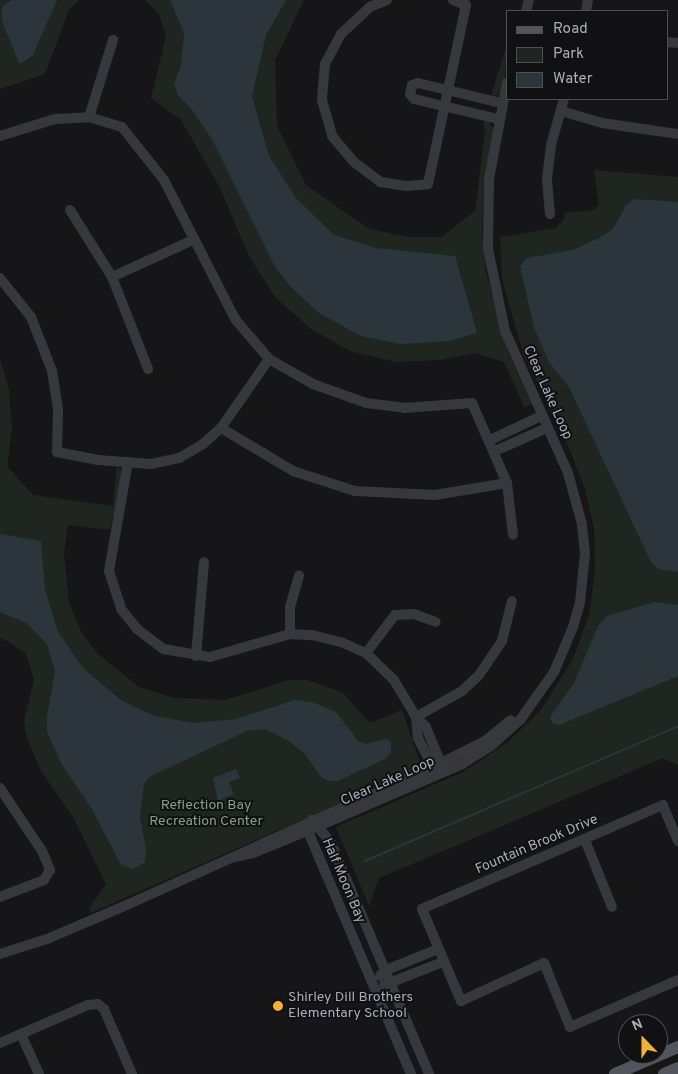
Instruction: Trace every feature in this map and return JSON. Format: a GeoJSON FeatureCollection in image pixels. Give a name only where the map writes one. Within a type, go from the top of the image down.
{"type":"FeatureCollection","features":[{"type":"Feature","properties":{"kind":"main road"},"geometry":{"type":"LineString","coordinates":[[615,1074],[678,1047]]}},
{"type":"Feature","properties":{"kind":"main road"},"geometry":{"type":"LineString","coordinates":[[664,1074],[678,1068]]}},
{"type":"Feature","properties":{"kind":"street"},"geometry":{"type":"LineString","coordinates":[[387,0],[364,12],[341,34],[325,64],[322,100],[332,136],[354,162],[381,182],[407,186],[428,184],[466,5],[453,0]]}},
{"type":"Feature","properties":{"kind":"street"},"geometry":{"type":"LineString","coordinates":[[89,117],[113,40]]}},
{"type":"Feature","properties":{"kind":"street"},"geometry":{"type":"LineString","coordinates":[[498,119],[414,99],[410,94],[412,85],[418,83],[501,104]]}},
{"type":"Feature","properties":{"kind":"street","name":"Clear Lake Loop"},"geometry":{"type":"LineString","coordinates":[[0,954],[47,939],[491,746],[520,720],[554,672],[573,628],[580,602],[585,554],[576,495],[505,331],[491,275],[488,249],[489,179],[498,119],[506,86]]}},
{"type":"Feature","properties":{"kind":"street"},"geometry":{"type":"LineString","coordinates":[[550,214],[547,178],[551,145],[564,100]]}},
{"type":"Feature","properties":{"kind":"street"},"geometry":{"type":"LineString","coordinates":[[562,111],[602,123],[678,134]]}},
{"type":"Feature","properties":{"kind":"street"},"geometry":{"type":"LineString","coordinates":[[0,136],[55,119],[89,117],[122,127],[164,180],[235,319],[269,359],[313,384],[366,403],[404,408],[472,403],[495,451],[507,483],[513,536]]}},
{"type":"Feature","properties":{"kind":"street"},"geometry":{"type":"LineString","coordinates":[[70,210],[112,277],[148,369]]}},
{"type":"Feature","properties":{"kind":"street"},"geometry":{"type":"LineString","coordinates":[[112,277],[193,240]]}},
{"type":"Feature","properties":{"kind":"street"},"geometry":{"type":"LineString","coordinates":[[0,278],[31,317],[52,371],[58,410],[57,452],[152,464],[178,458],[203,444],[221,428],[269,359]]}},
{"type":"Feature","properties":{"kind":"street"},"geometry":{"type":"LineString","coordinates":[[490,440],[541,416]]}},
{"type":"Feature","properties":{"kind":"street"},"geometry":{"type":"LineString","coordinates":[[221,428],[293,471],[355,491],[435,495],[507,483]]}},
{"type":"Feature","properties":{"kind":"street"},"geometry":{"type":"LineString","coordinates":[[495,451],[547,428]]}},
{"type":"Feature","properties":{"kind":"street"},"geometry":{"type":"LineString","coordinates":[[128,462],[123,500],[110,553],[109,571],[115,596],[128,619],[150,640],[174,652],[196,656],[227,653],[290,634],[312,635],[341,642],[366,653],[394,680],[416,717],[426,727],[438,756],[439,769]]}},
{"type":"Feature","properties":{"kind":"street"},"geometry":{"type":"LineString","coordinates":[[196,656],[204,562]]}},
{"type":"Feature","properties":{"kind":"street"},"geometry":{"type":"LineString","coordinates":[[290,634],[290,607],[299,575]]}},
{"type":"Feature","properties":{"kind":"street"},"geometry":{"type":"LineString","coordinates":[[416,717],[462,691],[479,675],[502,641],[512,602]]}},
{"type":"Feature","properties":{"kind":"street"},"geometry":{"type":"LineString","coordinates":[[366,653],[395,615],[414,614],[436,622]]}},
{"type":"Feature","properties":{"kind":"street"},"geometry":{"type":"LineString","coordinates":[[0,788],[3,800],[42,851],[49,875],[0,897]]}},
{"type":"Feature","properties":{"kind":"street","name":"Fountain Brook Drive"},"geometry":{"type":"LineString","coordinates":[[438,949],[422,909],[663,806],[678,841]]}},
{"type":"Feature","properties":{"kind":"street","name":"Clear Lake Loop"},"geometry":{"type":"LineString","coordinates":[[236,857],[308,831],[315,823]]}},
{"type":"Feature","properties":{"kind":"street","name":"Half Moon Bay"},"geometry":{"type":"LineString","coordinates":[[315,823],[330,844],[429,1074]]}},
{"type":"Feature","properties":{"kind":"street","name":"Half Moon Bay"},"geometry":{"type":"LineString","coordinates":[[308,831],[411,1074]]}},
{"type":"Feature","properties":{"kind":"street"},"geometry":{"type":"LineString","coordinates":[[585,840],[612,907]]}},
{"type":"Feature","properties":{"kind":"street"},"geometry":{"type":"LineString","coordinates":[[373,985],[384,972],[438,949],[461,1001],[544,963],[570,1027],[678,980]]}},
{"type":"Feature","properties":{"kind":"street"},"geometry":{"type":"LineString","coordinates":[[373,985],[390,985],[443,962]]}},
{"type":"Feature","properties":{"kind":"street"},"geometry":{"type":"LineString","coordinates":[[0,1043],[88,1005],[98,1004],[104,1009],[132,1074]]}},
{"type":"Feature","properties":{"kind":"street"},"geometry":{"type":"LineString","coordinates":[[22,1034],[39,1074]]}},
{"type":"Feature","properties":{"kind":"green space"},"geometry":{"type":"Polygon","coordinates":[[[0,0],[79,0],[69,10],[45,74],[0,89],[0,0]]]}},
{"type":"Feature","properties":{"kind":"green space"},"geometry":{"type":"Polygon","coordinates":[[[145,0],[304,0],[275,60],[277,126],[306,185],[369,229],[409,237],[442,237],[475,211],[485,132],[483,119],[489,122],[494,130],[484,179],[482,229],[486,272],[508,352],[532,404],[524,407],[504,362],[475,353],[441,360],[395,362],[350,351],[311,329],[275,297],[250,258],[219,186],[181,120],[151,98],[166,36],[159,14],[145,0]]]}},
{"type":"Feature","properties":{"kind":"green space"},"geometry":{"type":"Polygon","coordinates":[[[506,47],[504,89],[500,95],[491,96],[506,47]]]}},
{"type":"Feature","properties":{"kind":"green space"},"geometry":{"type":"Polygon","coordinates":[[[594,170],[678,177],[678,765],[663,758],[379,878],[369,906],[336,827],[463,772],[508,742],[541,710],[573,659],[590,612],[595,567],[594,529],[585,489],[572,455],[524,356],[502,279],[500,237],[556,228],[564,219],[565,213],[593,210],[599,205],[594,170]]]}},
{"type":"Feature","properties":{"kind":"green space","name":"Reflection Bay Recreation Center"},"geometry":{"type":"Polygon","coordinates":[[[0,359],[9,389],[12,430],[7,466],[33,495],[113,506],[117,465],[123,473],[110,530],[68,525],[64,554],[69,602],[81,632],[97,653],[139,687],[174,698],[225,700],[289,680],[307,680],[342,692],[370,723],[402,710],[420,762],[417,769],[91,913],[89,908],[106,884],[73,817],[41,771],[27,739],[24,720],[34,680],[26,653],[0,637],[0,359]]]}},
{"type":"Feature","properties":{"kind":"water"},"geometry":{"type":"Polygon","coordinates":[[[11,0],[57,0],[33,55],[22,63],[19,63],[2,21],[2,7],[11,0]]]}},
{"type":"Feature","properties":{"kind":"water"},"geometry":{"type":"Polygon","coordinates":[[[170,0],[286,0],[266,35],[252,96],[269,156],[296,198],[334,235],[376,248],[455,256],[477,333],[450,341],[401,344],[361,336],[319,313],[292,288],[275,267],[213,141],[193,111],[178,95],[174,84],[181,66],[184,33],[170,0]]]}},
{"type":"Feature","properties":{"kind":"water"},"geometry":{"type":"Polygon","coordinates":[[[635,199],[678,202],[678,572],[658,569],[650,560],[569,387],[549,362],[534,328],[520,266],[527,258],[573,250],[601,237],[613,229],[626,205],[635,199]]]}},
{"type":"Feature","properties":{"kind":"water"},"geometry":{"type":"Polygon","coordinates":[[[0,534],[41,541],[45,590],[58,632],[83,668],[122,701],[155,716],[194,723],[236,719],[295,700],[312,702],[336,712],[358,741],[366,744],[387,739],[391,743],[391,752],[387,758],[338,781],[329,781],[322,778],[304,753],[289,741],[265,729],[247,731],[149,777],[144,784],[140,817],[146,849],[145,862],[133,869],[121,865],[92,809],[61,763],[47,731],[47,717],[55,671],[47,644],[26,623],[0,612],[0,534]]]}},
{"type":"Feature","properties":{"kind":"water"},"geometry":{"type":"Polygon","coordinates":[[[655,602],[678,605],[678,676],[559,725],[553,724],[550,717],[574,683],[598,626],[607,616],[655,602]]]}},
{"type":"Feature","properties":{"kind":"water"},"geometry":{"type":"Polygon","coordinates":[[[236,769],[240,778],[229,782],[234,794],[218,801],[213,778],[236,769]]]}},
{"type":"Feature","properties":{"kind":"waterway"},"geometry":{"type":"LineString","coordinates":[[365,861],[678,726]]}},
{"type":"Feature","properties":{"kind":"place","name":"Shirley Dill Brothers Elementary School"},"geometry":{"type":"Point","coordinates":[278,1006]}}]}
